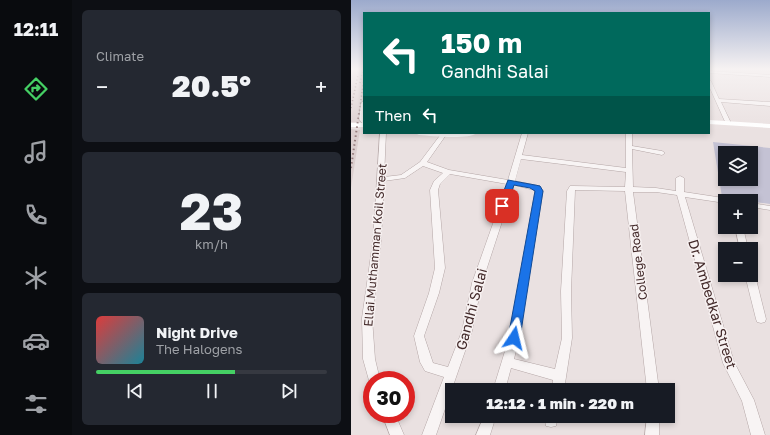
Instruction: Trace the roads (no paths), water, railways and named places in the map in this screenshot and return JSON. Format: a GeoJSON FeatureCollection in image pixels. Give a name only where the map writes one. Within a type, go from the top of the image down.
{"type":"FeatureCollection","features":[{"type":"Feature","properties":{"kind":"street"},"geometry":{"type":"LineString","coordinates":[[713,89],[728,123]]}},
{"type":"Feature","properties":{"kind":"street"},"geometry":{"type":"LineString","coordinates":[[718,100],[770,104]]}},
{"type":"Feature","properties":{"kind":"street"},"geometry":{"type":"LineString","coordinates":[[710,122],[770,126]]}},
{"type":"Feature","properties":{"kind":"street"},"geometry":{"type":"LineString","coordinates":[[351,125],[363,125]]}},
{"type":"Feature","properties":{"kind":"street","name":"Ellai Muthamman Koil Street"},"geometry":{"type":"LineString","coordinates":[[372,371],[369,359],[367,318],[377,241],[383,134]]}},
{"type":"Feature","properties":{"kind":"street"},"geometry":{"type":"LineString","coordinates":[[431,134],[464,134]]}},
{"type":"Feature","properties":{"kind":"street","name":"Gandhi Salai"},"geometry":{"type":"LineString","coordinates":[[429,435],[467,330],[477,283],[511,182],[525,134]]}},
{"type":"Feature","properties":{"kind":"street","name":"College Road"},"geometry":{"type":"LineString","coordinates":[[629,134],[629,190],[652,383]]}},
{"type":"Feature","properties":{"kind":"street"},"geometry":{"type":"LineString","coordinates":[[381,179],[403,177],[423,163],[443,135]]}},
{"type":"Feature","properties":{"kind":"street"},"geometry":{"type":"LineString","coordinates":[[629,147],[662,153]]}},
{"type":"Feature","properties":{"kind":"street"},"geometry":{"type":"LineString","coordinates":[[519,157],[628,170]]}},
{"type":"Feature","properties":{"kind":"street"},"geometry":{"type":"LineString","coordinates":[[423,163],[448,172],[532,186],[537,188],[539,191],[514,338],[501,383]]}},
{"type":"Feature","properties":{"kind":"street"},"geometry":{"type":"LineString","coordinates":[[448,172],[437,183],[434,190],[440,268],[434,293],[419,336],[426,362],[429,367],[452,374]]}},
{"type":"Feature","properties":{"kind":"street","name":"Dr. Ambedkar Street"},"geometry":{"type":"LineString","coordinates":[[680,178],[680,193],[729,363],[748,400],[758,435]]}},
{"type":"Feature","properties":{"kind":"street"},"geometry":{"type":"LineString","coordinates":[[558,383],[567,338],[566,291],[571,189],[576,187],[656,190],[718,199]]}},
{"type":"Feature","properties":{"kind":"street"},"geometry":{"type":"LineString","coordinates":[[758,206],[770,208]]}},
{"type":"Feature","properties":{"kind":"street"},"geometry":{"type":"LineString","coordinates":[[752,282],[761,319]]}},
{"type":"Feature","properties":{"kind":"street"},"geometry":{"type":"LineString","coordinates":[[507,362],[560,376]]}},
{"type":"Feature","properties":{"kind":"street"},"geometry":{"type":"LineString","coordinates":[[392,423],[397,435]]}},
{"type":"Feature","properties":{"kind":"street"},"geometry":{"type":"LineString","coordinates":[[483,435],[487,423]]}},
{"type":"Feature","properties":{"kind":"street"},"geometry":{"type":"LineString","coordinates":[[653,423],[653,435]]}},
{"type":"Feature","properties":{"kind":"railway"},"geometry":{"type":"LineString","coordinates":[[351,108],[355,89]]}},
{"type":"Feature","properties":{"kind":"railway"},"geometry":{"type":"LineString","coordinates":[[359,114],[362,89]]}},
{"type":"Feature","properties":{"kind":"railway"},"geometry":{"type":"LineString","coordinates":[[351,168],[359,113]]}}]}
